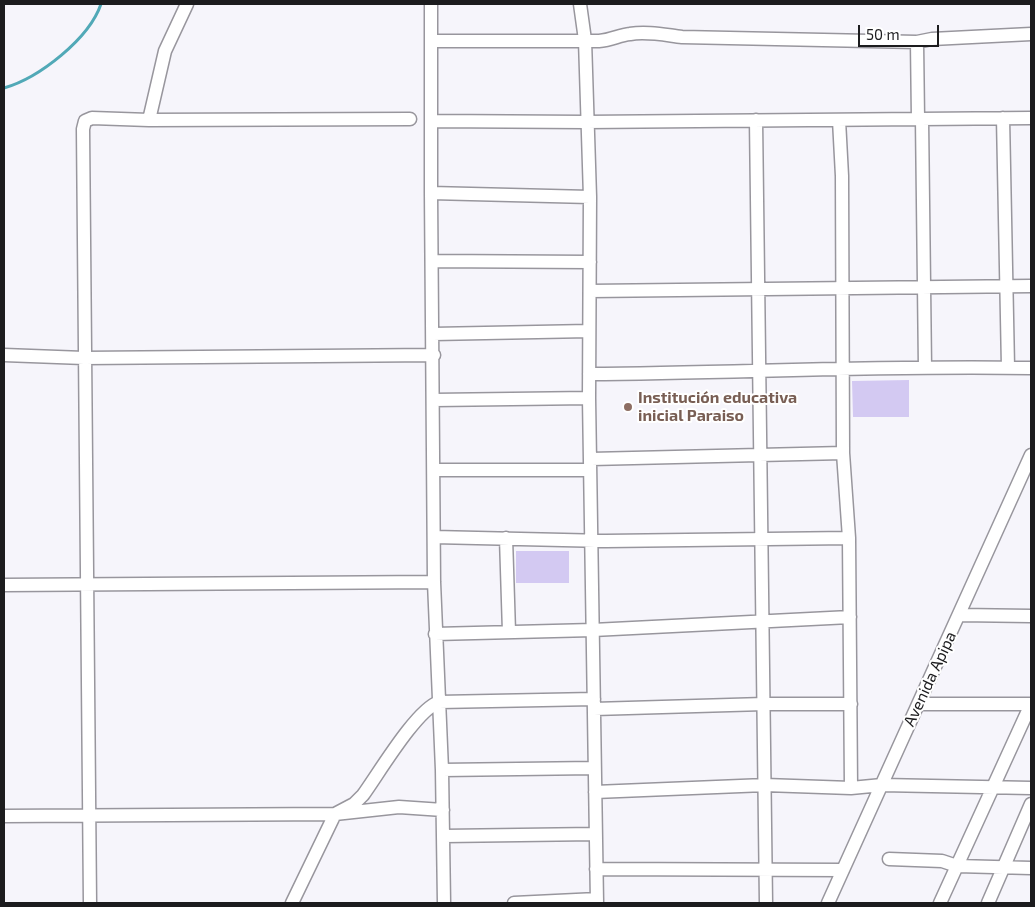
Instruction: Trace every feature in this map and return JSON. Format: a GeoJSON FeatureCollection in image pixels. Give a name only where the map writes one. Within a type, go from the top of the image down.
{"type":"FeatureCollection","features":[{"type":"Feature","properties":{"kind":"street"},"geometry":{"type":"LineString","coordinates":[[149,120],[165,51],[187,4]]}},
{"type":"Feature","properties":{"kind":"street"},"geometry":{"type":"LineString","coordinates":[[431,4],[432,121],[430,193],[434,355],[434,582],[442,770],[444,903]]}},
{"type":"Feature","properties":{"kind":"street"},"geometry":{"type":"LineString","coordinates":[[514,903],[597,901],[589,398],[590,197],[586,122],[585,40],[580,4]]}},
{"type":"Feature","properties":{"kind":"street"},"geometry":{"type":"LineString","coordinates":[[432,41],[494,43],[613,40],[627,34],[646,32],[682,37],[917,42],[932,39],[1031,34]]}},
{"type":"Feature","properties":{"kind":"street"},"geometry":{"type":"LineString","coordinates":[[917,42],[925,368]]}},
{"type":"Feature","properties":{"kind":"street"},"geometry":{"type":"LineString","coordinates":[[90,903],[88,585],[84,358],[83,130],[85,121],[92,118],[149,120],[410,119]]}},
{"type":"Feature","properties":{"kind":"street"},"geometry":{"type":"LineString","coordinates":[[1003,118],[1008,287],[1008,368]]}},
{"type":"Feature","properties":{"kind":"street"},"geometry":{"type":"LineString","coordinates":[[432,121],[586,122],[1031,118]]}},
{"type":"Feature","properties":{"kind":"street"},"geometry":{"type":"LineString","coordinates":[[756,120],[763,540],[762,623],[766,785],[766,903]]}},
{"type":"Feature","properties":{"kind":"street"},"geometry":{"type":"LineString","coordinates":[[839,120],[843,453],[849,538],[851,788]]}},
{"type":"Feature","properties":{"kind":"street"},"geometry":{"type":"LineString","coordinates":[[430,193],[590,197]]}},
{"type":"Feature","properties":{"kind":"street"},"geometry":{"type":"LineString","coordinates":[[432,261],[590,262]]}},
{"type":"Feature","properties":{"kind":"street"},"geometry":{"type":"LineString","coordinates":[[590,291],[1031,286]]}},
{"type":"Feature","properties":{"kind":"street"},"geometry":{"type":"LineString","coordinates":[[433,334],[589,332]]}},
{"type":"Feature","properties":{"kind":"street"},"geometry":{"type":"LineString","coordinates":[[4,355],[84,358],[434,355]]}},
{"type":"Feature","properties":{"kind":"street"},"geometry":{"type":"LineString","coordinates":[[589,374],[759,372],[843,368],[1031,368]]}},
{"type":"Feature","properties":{"kind":"street"},"geometry":{"type":"LineString","coordinates":[[434,400],[589,398]]}},
{"type":"Feature","properties":{"kind":"street"},"geometry":{"type":"LineString","coordinates":[[435,470],[843,453]]}},
{"type":"Feature","properties":{"kind":"street","name":"Avenida Apipa"},"geometry":{"type":"LineString","coordinates":[[828,903],[920,704],[1031,455]]}},
{"type":"Feature","properties":{"kind":"street"},"geometry":{"type":"LineString","coordinates":[[434,537],[592,540],[849,538]]}},
{"type":"Feature","properties":{"kind":"street"},"geometry":{"type":"LineString","coordinates":[[506,538],[509,632]]}},
{"type":"Feature","properties":{"kind":"street"},"geometry":{"type":"LineString","coordinates":[[4,586],[434,582]]}},
{"type":"Feature","properties":{"kind":"street"},"geometry":{"type":"LineString","coordinates":[[960,615],[1031,616]]}},
{"type":"Feature","properties":{"kind":"street"},"geometry":{"type":"LineString","coordinates":[[435,634],[594,630],[762,623],[850,617]]}},
{"type":"Feature","properties":{"kind":"street"},"geometry":{"type":"LineString","coordinates":[[292,903],[335,814],[354,804],[363,795],[419,717],[431,705],[439,702],[851,704]]}},
{"type":"Feature","properties":{"kind":"street"},"geometry":{"type":"LineString","coordinates":[[920,704],[1031,704],[940,903]]}},
{"type":"Feature","properties":{"kind":"street"},"geometry":{"type":"LineString","coordinates":[[442,770],[594,768]]}},
{"type":"Feature","properties":{"kind":"street"},"geometry":{"type":"LineString","coordinates":[[595,792],[766,785],[851,788],[882,785],[1031,788]]}},
{"type":"Feature","properties":{"kind":"street"},"geometry":{"type":"LineString","coordinates":[[988,903],[1031,804]]}},
{"type":"Feature","properties":{"kind":"street"},"geometry":{"type":"LineString","coordinates":[[4,816],[335,814],[399,807],[443,810]]}},
{"type":"Feature","properties":{"kind":"street"},"geometry":{"type":"LineString","coordinates":[[444,836],[595,834]]}},
{"type":"Feature","properties":{"kind":"street"},"geometry":{"type":"LineString","coordinates":[[889,860],[942,861],[956,866],[1003,869],[1031,868]]}},
{"type":"Feature","properties":{"kind":"street"},"geometry":{"type":"LineString","coordinates":[[596,869],[843,870]]}},
{"type":"Feature","properties":{"kind":"shaded area"},"geometry":{"type":"Polygon","coordinates":[[[909,380],[909,417],[853,417],[852,381],[909,380]]]}},
{"type":"Feature","properties":{"kind":"shaded area"},"geometry":{"type":"Polygon","coordinates":[[[516,551],[569,551],[569,583],[516,583],[516,551]]]}},
{"type":"Feature","properties":{"kind":"waterway"},"geometry":{"type":"LineString","coordinates":[[4,88],[32,76],[61,55],[86,30],[101,4]]}},
{"type":"Feature","properties":{"kind":"place","name":"Institución educativa inicial Paraiso"},"geometry":{"type":"Point","coordinates":[628,407]}}]}
